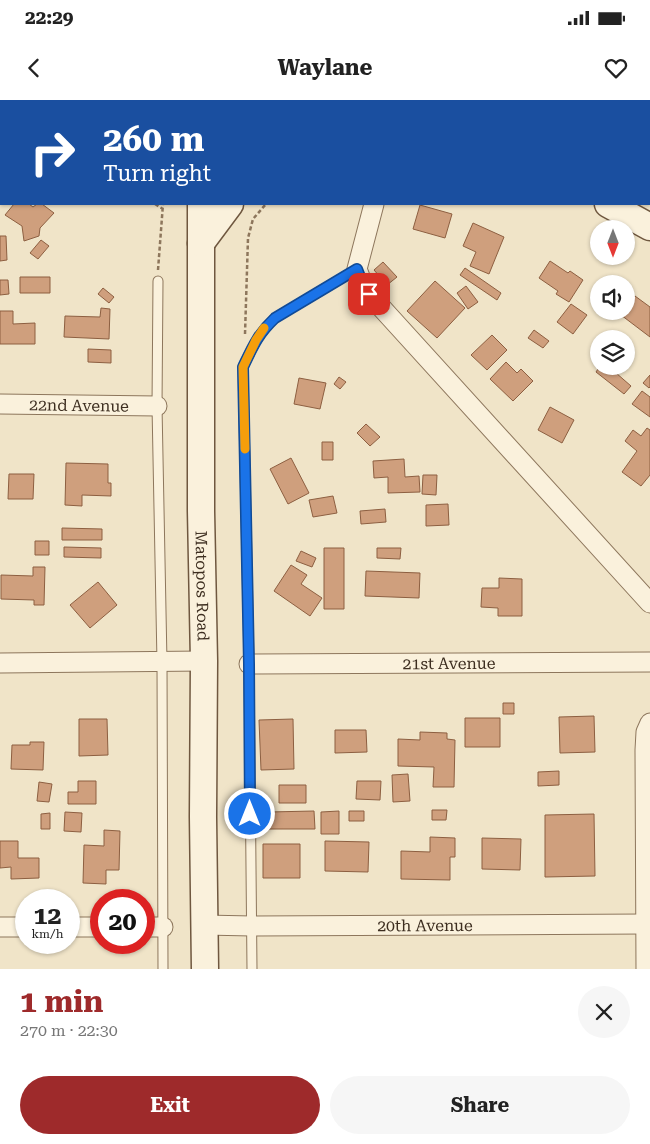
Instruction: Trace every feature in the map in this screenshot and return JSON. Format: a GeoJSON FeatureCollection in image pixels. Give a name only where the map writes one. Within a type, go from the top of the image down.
{"type":"FeatureCollection","features":[{"type":"Feature","properties":{"kind":"main road","name":"Matopos Road"},"geometry":{"type":"LineString","coordinates":[[201,205],[201,502],[204,661],[203,817],[205,969]]}},
{"type":"Feature","properties":{"kind":"main road"},"geometry":{"type":"LineString","coordinates":[[172,206],[201,243],[229,205]]}},
{"type":"Feature","properties":{"kind":"main road"},"geometry":{"type":"LineString","coordinates":[[610,205],[650,227]]}},
{"type":"Feature","properties":{"kind":"street"},"geometry":{"type":"LineString","coordinates":[[374,205],[357,269],[369,294],[650,604]]}},
{"type":"Feature","properties":{"kind":"street","name":"22nd Avenue"},"geometry":{"type":"LineString","coordinates":[[0,404],[157,406]]}},
{"type":"Feature","properties":{"kind":"street"},"geometry":{"type":"LineString","coordinates":[[0,663],[204,661]]}},
{"type":"Feature","properties":{"kind":"street","name":"21st Avenue"},"geometry":{"type":"LineString","coordinates":[[249,664],[650,662]]}},
{"type":"Feature","properties":{"kind":"street"},"geometry":{"type":"LineString","coordinates":[[646,969],[645,750],[646,732],[650,723]]}},
{"type":"Feature","properties":{"kind":"street","name":"20th Avenue"},"geometry":{"type":"LineString","coordinates":[[204,925],[645,924]]}},
{"type":"Feature","properties":{"kind":"street"},"geometry":{"type":"LineString","coordinates":[[155,927],[163,927]]}},
{"type":"Feature","properties":{"kind":"street"},"geometry":{"type":"LineString","coordinates":[[0,928],[15,928]]}},
{"type":"Feature","properties":{"kind":"lane"},"geometry":{"type":"LineString","coordinates":[[252,969],[249,664],[243,367],[256,340],[264,328],[275,318],[357,269]]}},
{"type":"Feature","properties":{"kind":"lane"},"geometry":{"type":"LineString","coordinates":[[158,281],[157,406],[162,662],[163,969]]}},
{"type":"Feature","properties":{"kind":"path"},"geometry":{"type":"LineString","coordinates":[[243,367],[248,238],[253,219],[265,205]]}},
{"type":"Feature","properties":{"kind":"path"},"geometry":{"type":"LineString","coordinates":[[158,281],[172,206]]}},
{"type":"Feature","properties":{"kind":"building"},"geometry":{"type":"Polygon","coordinates":[[[13,205],[30,205],[33,207],[43,205],[54,213],[40,228],[39,236],[24,241],[22,226],[5,215],[13,205]]]}},
{"type":"Feature","properties":{"kind":"building"},"geometry":{"type":"Polygon","coordinates":[[[420,205],[452,214],[445,238],[413,229],[420,205]]]}},
{"type":"Feature","properties":{"kind":"building"},"geometry":{"type":"Polygon","coordinates":[[[473,223],[504,237],[489,274],[470,266],[476,252],[463,246],[473,223]]]}},
{"type":"Feature","properties":{"kind":"building"},"geometry":{"type":"Polygon","coordinates":[[[0,236],[6,236],[7,260],[0,261],[0,236]]]}},
{"type":"Feature","properties":{"kind":"building"},"geometry":{"type":"Polygon","coordinates":[[[41,240],[49,246],[38,259],[30,253],[41,240]]]}},
{"type":"Feature","properties":{"kind":"building"},"geometry":{"type":"Polygon","coordinates":[[[550,261],[583,280],[569,302],[556,294],[558,291],[539,278],[550,261]]]}},
{"type":"Feature","properties":{"kind":"building"},"geometry":{"type":"Polygon","coordinates":[[[383,262],[397,277],[387,285],[374,270],[383,262]]]}},
{"type":"Feature","properties":{"kind":"building"},"geometry":{"type":"Polygon","coordinates":[[[465,268],[501,293],[497,300],[460,275],[465,268]]]}},
{"type":"Feature","properties":{"kind":"building"},"geometry":{"type":"Polygon","coordinates":[[[20,277],[50,277],[50,293],[20,293],[20,277]]]}},
{"type":"Feature","properties":{"kind":"building"},"geometry":{"type":"Polygon","coordinates":[[[0,280],[8,280],[9,294],[0,295],[0,280]]]}},
{"type":"Feature","properties":{"kind":"building"},"geometry":{"type":"Polygon","coordinates":[[[435,281],[465,308],[437,338],[407,311],[435,281]]]}},
{"type":"Feature","properties":{"kind":"building"},"geometry":{"type":"Polygon","coordinates":[[[466,286],[478,302],[468,309],[457,293],[466,286]]]}},
{"type":"Feature","properties":{"kind":"building"},"geometry":{"type":"Polygon","coordinates":[[[103,288],[114,297],[109,303],[98,294],[103,288]]]}},
{"type":"Feature","properties":{"kind":"building"},"geometry":{"type":"Polygon","coordinates":[[[635,296],[650,307],[650,337],[628,320],[635,320],[635,296]]]}},
{"type":"Feature","properties":{"kind":"building"},"geometry":{"type":"Polygon","coordinates":[[[571,304],[587,315],[573,334],[557,322],[571,304]]]}},
{"type":"Feature","properties":{"kind":"building"},"geometry":{"type":"Polygon","coordinates":[[[101,308],[110,309],[109,339],[64,337],[65,316],[100,317],[101,308]]]}},
{"type":"Feature","properties":{"kind":"building"},"geometry":{"type":"Polygon","coordinates":[[[0,311],[13,311],[13,324],[35,323],[35,344],[0,344],[0,311]]]}},
{"type":"Feature","properties":{"kind":"building"},"geometry":{"type":"Polygon","coordinates":[[[534,330],[549,341],[543,348],[528,338],[534,330]]]}},
{"type":"Feature","properties":{"kind":"building"},"geometry":{"type":"Polygon","coordinates":[[[492,335],[507,350],[487,370],[471,355],[492,335]]]}},
{"type":"Feature","properties":{"kind":"building"},"geometry":{"type":"Polygon","coordinates":[[[88,349],[111,350],[111,363],[88,362],[88,349]]]}},
{"type":"Feature","properties":{"kind":"building"},"geometry":{"type":"Polygon","coordinates":[[[506,362],[517,373],[521,369],[533,381],[513,401],[490,379],[506,362]]]}},
{"type":"Feature","properties":{"kind":"building"},"geometry":{"type":"Polygon","coordinates":[[[600,375],[618,375],[631,386],[624,394],[600,375]]]}},
{"type":"Feature","properties":{"kind":"building"},"geometry":{"type":"Polygon","coordinates":[[[650,375],[650,387],[649,388],[643,383],[650,375]]]}},
{"type":"Feature","properties":{"kind":"building"},"geometry":{"type":"Polygon","coordinates":[[[339,377],[346,382],[340,389],[334,384],[339,377]]]}},
{"type":"Feature","properties":{"kind":"building"},"geometry":{"type":"Polygon","coordinates":[[[299,378],[326,383],[320,409],[294,404],[299,378]]]}},
{"type":"Feature","properties":{"kind":"building"},"geometry":{"type":"Polygon","coordinates":[[[642,391],[650,397],[650,417],[632,404],[642,391]]]}},
{"type":"Feature","properties":{"kind":"building"},"geometry":{"type":"Polygon","coordinates":[[[550,407],[574,420],[562,443],[538,430],[550,407]]]}},
{"type":"Feature","properties":{"kind":"building"},"geometry":{"type":"Polygon","coordinates":[[[366,424],[380,437],[370,446],[357,433],[366,424]]]}},
{"type":"Feature","properties":{"kind":"building"},"geometry":{"type":"Polygon","coordinates":[[[647,428],[650,430],[650,475],[641,486],[622,472],[637,451],[625,441],[633,430],[641,436],[647,428]]]}},
{"type":"Feature","properties":{"kind":"building"},"geometry":{"type":"Polygon","coordinates":[[[322,442],[333,442],[333,460],[322,460],[322,442]]]}},
{"type":"Feature","properties":{"kind":"building"},"geometry":{"type":"Polygon","coordinates":[[[291,458],[309,493],[288,504],[270,469],[291,458]]]}},
{"type":"Feature","properties":{"kind":"building"},"geometry":{"type":"Polygon","coordinates":[[[404,459],[405,477],[419,476],[420,492],[388,493],[388,477],[374,478],[373,461],[404,459]]]}},
{"type":"Feature","properties":{"kind":"building"},"geometry":{"type":"Polygon","coordinates":[[[66,463],[108,464],[108,483],[111,483],[111,496],[82,495],[82,506],[65,505],[66,463]]]}},
{"type":"Feature","properties":{"kind":"building"},"geometry":{"type":"Polygon","coordinates":[[[9,474],[34,474],[33,499],[8,499],[9,474]]]}},
{"type":"Feature","properties":{"kind":"building"},"geometry":{"type":"Polygon","coordinates":[[[423,475],[437,475],[436,495],[422,494],[423,475]]]}},
{"type":"Feature","properties":{"kind":"building"},"geometry":{"type":"Polygon","coordinates":[[[333,496],[337,513],[313,517],[309,500],[333,496]]]}},
{"type":"Feature","properties":{"kind":"building"},"geometry":{"type":"Polygon","coordinates":[[[448,504],[449,525],[426,526],[426,505],[448,504]]]}},
{"type":"Feature","properties":{"kind":"building"},"geometry":{"type":"Polygon","coordinates":[[[385,509],[386,522],[361,524],[360,511],[385,509]]]}},
{"type":"Feature","properties":{"kind":"building"},"geometry":{"type":"Polygon","coordinates":[[[62,528],[102,529],[102,540],[62,540],[62,528]]]}},
{"type":"Feature","properties":{"kind":"building"},"geometry":{"type":"Polygon","coordinates":[[[35,541],[49,541],[49,555],[35,555],[35,541]]]}},
{"type":"Feature","properties":{"kind":"building"},"geometry":{"type":"Polygon","coordinates":[[[64,547],[101,548],[101,558],[64,557],[64,547]]]}},
{"type":"Feature","properties":{"kind":"building"},"geometry":{"type":"Polygon","coordinates":[[[324,548],[344,548],[344,609],[324,609],[324,548]]]}},
{"type":"Feature","properties":{"kind":"building"},"geometry":{"type":"Polygon","coordinates":[[[377,548],[401,548],[400,559],[377,558],[377,548]]]}},
{"type":"Feature","properties":{"kind":"building"},"geometry":{"type":"Polygon","coordinates":[[[301,551],[316,558],[312,567],[296,561],[301,551]]]}},
{"type":"Feature","properties":{"kind":"building"},"geometry":{"type":"Polygon","coordinates":[[[291,565],[307,575],[301,584],[322,598],[310,616],[274,591],[291,565]]]}},
{"type":"Feature","properties":{"kind":"building"},"geometry":{"type":"Polygon","coordinates":[[[33,567],[45,567],[44,605],[34,605],[34,600],[1,599],[1,575],[33,576],[33,567]]]}},
{"type":"Feature","properties":{"kind":"building"},"geometry":{"type":"Polygon","coordinates":[[[366,571],[420,573],[419,598],[365,596],[366,571]]]}},
{"type":"Feature","properties":{"kind":"building"},"geometry":{"type":"Polygon","coordinates":[[[499,578],[522,579],[522,616],[498,616],[498,608],[481,607],[482,588],[499,588],[499,578]]]}},
{"type":"Feature","properties":{"kind":"building"},"geometry":{"type":"Polygon","coordinates":[[[98,582],[117,605],[90,628],[70,605],[98,582]]]}},
{"type":"Feature","properties":{"kind":"building"},"geometry":{"type":"Polygon","coordinates":[[[503,703],[514,703],[514,714],[503,714],[503,703]]]}},
{"type":"Feature","properties":{"kind":"building"},"geometry":{"type":"Polygon","coordinates":[[[594,716],[595,752],[560,753],[559,717],[594,716]]]}},
{"type":"Feature","properties":{"kind":"building"},"geometry":{"type":"Polygon","coordinates":[[[465,718],[500,718],[500,747],[465,747],[465,718]]]}},
{"type":"Feature","properties":{"kind":"building"},"geometry":{"type":"Polygon","coordinates":[[[79,719],[107,719],[108,755],[79,756],[79,719]]]}},
{"type":"Feature","properties":{"kind":"building"},"geometry":{"type":"Polygon","coordinates":[[[293,719],[294,769],[261,770],[259,720],[293,719]]]}},
{"type":"Feature","properties":{"kind":"building"},"geometry":{"type":"Polygon","coordinates":[[[335,730],[366,730],[367,752],[335,753],[335,730]]]}},
{"type":"Feature","properties":{"kind":"building"},"geometry":{"type":"Polygon","coordinates":[[[420,732],[447,733],[447,739],[455,740],[454,787],[433,787],[434,767],[398,766],[398,739],[420,740],[420,732]]]}},
{"type":"Feature","properties":{"kind":"building"},"geometry":{"type":"Polygon","coordinates":[[[30,742],[44,742],[43,770],[11,769],[12,745],[30,745],[30,742]]]}},
{"type":"Feature","properties":{"kind":"building"},"geometry":{"type":"Polygon","coordinates":[[[559,771],[559,785],[538,786],[538,772],[559,771]]]}},
{"type":"Feature","properties":{"kind":"building"},"geometry":{"type":"Polygon","coordinates":[[[408,774],[410,801],[393,802],[392,775],[408,774]]]}},
{"type":"Feature","properties":{"kind":"building"},"geometry":{"type":"Polygon","coordinates":[[[78,781],[96,781],[96,804],[68,804],[68,792],[78,792],[78,781]]]}},
{"type":"Feature","properties":{"kind":"building"},"geometry":{"type":"Polygon","coordinates":[[[357,781],[381,781],[380,800],[356,799],[357,781]]]}},
{"type":"Feature","properties":{"kind":"building"},"geometry":{"type":"Polygon","coordinates":[[[39,782],[52,784],[49,802],[37,801],[39,782]]]}},
{"type":"Feature","properties":{"kind":"building"},"geometry":{"type":"Polygon","coordinates":[[[279,785],[306,785],[306,803],[279,803],[279,785]]]}},
{"type":"Feature","properties":{"kind":"building"},"geometry":{"type":"Polygon","coordinates":[[[432,810],[447,810],[446,820],[432,820],[432,810]]]}},
{"type":"Feature","properties":{"kind":"building"},"geometry":{"type":"Polygon","coordinates":[[[314,811],[315,829],[269,829],[269,812],[314,811]]]}},
{"type":"Feature","properties":{"kind":"building"},"geometry":{"type":"Polygon","coordinates":[[[339,811],[339,834],[321,834],[321,812],[339,811]]]}},
{"type":"Feature","properties":{"kind":"building"},"geometry":{"type":"Polygon","coordinates":[[[349,811],[364,811],[364,821],[349,821],[349,811]]]}},
{"type":"Feature","properties":{"kind":"building"},"geometry":{"type":"Polygon","coordinates":[[[65,812],[82,813],[81,832],[64,831],[65,812]]]}},
{"type":"Feature","properties":{"kind":"building"},"geometry":{"type":"Polygon","coordinates":[[[50,813],[50,829],[41,829],[41,814],[50,813]]]}},
{"type":"Feature","properties":{"kind":"building"},"geometry":{"type":"Polygon","coordinates":[[[594,814],[595,876],[545,877],[545,815],[594,814]]]}},
{"type":"Feature","properties":{"kind":"building"},"geometry":{"type":"Polygon","coordinates":[[[104,830],[120,831],[119,870],[106,870],[106,884],[83,883],[84,845],[104,846],[104,830]]]}},
{"type":"Feature","properties":{"kind":"building"},"geometry":{"type":"Polygon","coordinates":[[[430,837],[455,838],[455,857],[450,857],[450,880],[401,879],[401,851],[430,852],[430,837]]]}},
{"type":"Feature","properties":{"kind":"building"},"geometry":{"type":"Polygon","coordinates":[[[482,838],[521,839],[520,870],[482,869],[482,838]]]}},
{"type":"Feature","properties":{"kind":"building"},"geometry":{"type":"Polygon","coordinates":[[[0,841],[18,841],[18,858],[39,858],[39,878],[11,879],[11,867],[0,868],[0,841]]]}},
{"type":"Feature","properties":{"kind":"building"},"geometry":{"type":"Polygon","coordinates":[[[325,841],[369,842],[368,872],[325,871],[325,841]]]}},
{"type":"Feature","properties":{"kind":"building"},"geometry":{"type":"Polygon","coordinates":[[[263,844],[300,844],[300,878],[263,878],[263,844]]]}},
{"type":"Feature","properties":{"kind":"slow traffic"},"geometry":{"type":"LineString","coordinates":[[245,449],[243,367],[264,328]]}},
{"type":"Feature","properties":{"kind":"route"},"geometry":{"type":"LineString","coordinates":[[250,814],[243,367],[256,340],[264,328],[275,318],[357,269],[369,294]]}}]}
